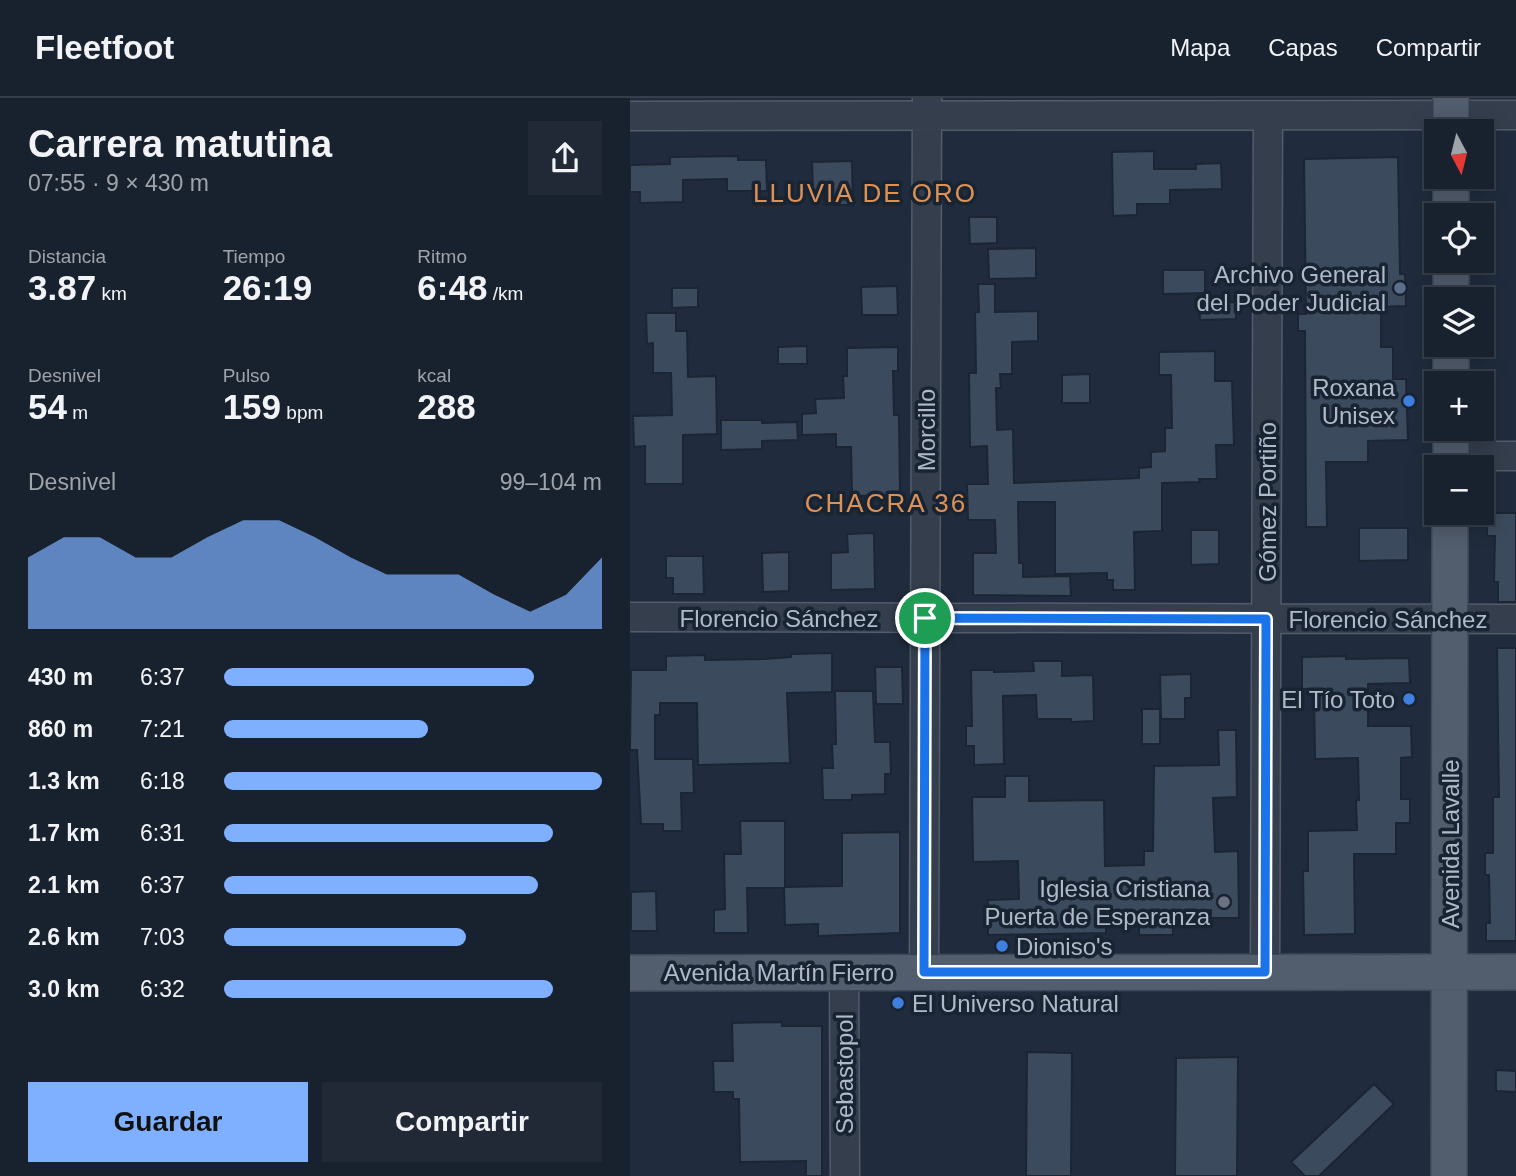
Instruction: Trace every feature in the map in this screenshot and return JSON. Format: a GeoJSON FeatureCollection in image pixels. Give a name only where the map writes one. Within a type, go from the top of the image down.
{"type":"FeatureCollection","features":[{"type":"Feature","properties":{"kind":"main road","name":"Avenida Lavalle"},"geometry":{"type":"LineString","coordinates":[[1450,525],[1450,1176]]}},
{"type":"Feature","properties":{"kind":"main road","name":"Avenida Martín Fierro"},"geometry":{"type":"LineString","coordinates":[[630,973],[1516,972]]}},
{"type":"Feature","properties":{"kind":"street"},"geometry":{"type":"LineString","coordinates":[[630,116],[927,107],[1133,107],[1268,116],[1516,115]]}},
{"type":"Feature","properties":{"kind":"street","name":"Morcillo"},"geometry":{"type":"LineString","coordinates":[[924,972],[927,107]]}},
{"type":"Feature","properties":{"kind":"street","name":"Gómez Portiño"},"geometry":{"type":"LineString","coordinates":[[1265,972],[1268,116]]}},
{"type":"Feature","properties":{"kind":"street"},"geometry":{"type":"LineString","coordinates":[[1451,451],[1516,456]]}},
{"type":"Feature","properties":{"kind":"street","name":"Florencio Sánchez"},"geometry":{"type":"LineString","coordinates":[[630,617],[1516,619]]}},
{"type":"Feature","properties":{"kind":"street","name":"Sebastopol"},"geometry":{"type":"LineString","coordinates":[[844,973],[845,1176]]}},
{"type":"Feature","properties":{"kind":"building"},"geometry":{"type":"Polygon","coordinates":[[[1154,151],[1154,169],[1196,169],[1196,164],[1221,163],[1222,189],[1170,190],[1170,204],[1137,204],[1137,215],[1113,216],[1112,152],[1154,151]]]}},
{"type":"Feature","properties":{"kind":"building"},"geometry":{"type":"Polygon","coordinates":[[[738,156],[738,160],[766,160],[767,191],[727,191],[727,179],[683,180],[683,202],[640,203],[640,192],[630,192],[630,165],[670,164],[670,157],[738,156]]]}},
{"type":"Feature","properties":{"kind":"building"},"geometry":{"type":"Polygon","coordinates":[[[1398,157],[1400,274],[1405,274],[1406,306],[1381,307],[1381,347],[1393,347],[1393,379],[1406,379],[1408,440],[1368,441],[1368,462],[1326,462],[1327,527],[1306,527],[1305,331],[1298,331],[1298,314],[1306,314],[1304,159],[1398,157]]]}},
{"type":"Feature","properties":{"kind":"building"},"geometry":{"type":"Polygon","coordinates":[[[852,161],[853,205],[824,205],[824,191],[813,191],[812,162],[852,161]]]}},
{"type":"Feature","properties":{"kind":"building"},"geometry":{"type":"Polygon","coordinates":[[[969,217],[997,217],[997,243],[970,244],[969,217]]]}},
{"type":"Feature","properties":{"kind":"building"},"geometry":{"type":"Polygon","coordinates":[[[1036,248],[1036,278],[989,279],[988,249],[1036,248]]]}},
{"type":"Feature","properties":{"kind":"building"},"geometry":{"type":"Polygon","coordinates":[[[1163,270],[1205,270],[1205,293],[1163,294],[1163,270]]]}},
{"type":"Feature","properties":{"kind":"building"},"geometry":{"type":"Polygon","coordinates":[[[978,284],[995,284],[995,312],[1038,311],[1038,341],[1012,342],[1012,374],[1000,374],[1001,388],[996,388],[997,430],[1013,429],[1014,483],[1139,478],[1139,468],[1151,467],[1151,452],[1165,451],[1165,428],[1172,428],[1171,375],[1159,375],[1159,352],[1215,351],[1215,381],[1232,381],[1234,445],[1216,445],[1217,479],[1162,483],[1162,531],[1134,532],[1135,590],[1113,590],[1113,580],[1107,580],[1107,573],[1055,574],[1055,502],[1018,502],[1019,563],[1023,563],[1023,577],[1070,576],[1071,596],[973,595],[973,553],[996,553],[995,520],[968,520],[967,484],[988,484],[987,446],[970,447],[969,373],[976,373],[975,312],[979,312],[978,284]]]}},
{"type":"Feature","properties":{"kind":"building"},"geometry":{"type":"Polygon","coordinates":[[[897,286],[898,315],[862,315],[861,287],[897,286]]]}},
{"type":"Feature","properties":{"kind":"building"},"geometry":{"type":"Polygon","coordinates":[[[672,288],[698,288],[698,307],[672,308],[672,288]]]}},
{"type":"Feature","properties":{"kind":"building"},"geometry":{"type":"Polygon","coordinates":[[[1236,302],[1236,319],[1200,320],[1199,303],[1236,302]]]}},
{"type":"Feature","properties":{"kind":"building"},"geometry":{"type":"Polygon","coordinates":[[[646,313],[676,313],[676,331],[687,331],[688,377],[716,376],[717,434],[683,435],[683,484],[645,484],[645,446],[634,447],[633,416],[672,415],[671,373],[653,373],[653,343],[647,344],[646,313]]]}},
{"type":"Feature","properties":{"kind":"building"},"geometry":{"type":"Polygon","coordinates":[[[807,346],[807,364],[778,364],[778,347],[807,346]]]}},
{"type":"Feature","properties":{"kind":"building"},"geometry":{"type":"Polygon","coordinates":[[[898,347],[898,371],[893,371],[894,415],[899,415],[900,495],[852,496],[851,447],[836,447],[836,434],[802,435],[802,414],[816,413],[815,399],[844,398],[843,376],[847,376],[847,348],[898,347]]]}},
{"type":"Feature","properties":{"kind":"building"},"geometry":{"type":"Polygon","coordinates":[[[1090,374],[1090,403],[1062,403],[1062,375],[1090,374]]]}},
{"type":"Feature","properties":{"kind":"building"},"geometry":{"type":"Polygon","coordinates":[[[721,420],[797,422],[798,440],[762,441],[762,449],[721,450],[721,420]]]}},
{"type":"Feature","properties":{"kind":"building"},"geometry":{"type":"Polygon","coordinates":[[[1494,513],[1516,513],[1516,602],[1498,602],[1498,582],[1494,582],[1495,536],[1487,536],[1487,525],[1494,525],[1494,513]]]}},
{"type":"Feature","properties":{"kind":"building"},"geometry":{"type":"Polygon","coordinates":[[[1359,528],[1408,528],[1408,560],[1359,561],[1359,528]]]}},
{"type":"Feature","properties":{"kind":"building"},"geometry":{"type":"Polygon","coordinates":[[[1191,530],[1219,530],[1219,564],[1191,565],[1191,530]]]}},
{"type":"Feature","properties":{"kind":"building"},"geometry":{"type":"Polygon","coordinates":[[[874,533],[875,589],[831,590],[831,553],[848,552],[847,534],[874,533]]]}},
{"type":"Feature","properties":{"kind":"building"},"geometry":{"type":"Polygon","coordinates":[[[789,552],[789,591],[763,592],[762,553],[789,552]]]}},
{"type":"Feature","properties":{"kind":"building"},"geometry":{"type":"Polygon","coordinates":[[[666,556],[703,556],[704,594],[673,594],[673,578],[666,578],[666,556]]]}},
{"type":"Feature","properties":{"kind":"building"},"geometry":{"type":"Polygon","coordinates":[[[1497,648],[1516,648],[1516,941],[1486,941],[1486,923],[1490,923],[1489,875],[1485,875],[1485,853],[1493,853],[1493,797],[1499,797],[1497,648]]]}},
{"type":"Feature","properties":{"kind":"building"},"geometry":{"type":"Polygon","coordinates":[[[832,653],[832,692],[787,693],[790,763],[698,765],[697,703],[660,703],[660,715],[655,715],[655,759],[693,759],[694,793],[681,793],[682,831],[663,831],[663,824],[641,824],[637,750],[630,750],[631,670],[666,670],[666,656],[705,655],[705,660],[764,659],[791,657],[791,654],[832,653]]]}},
{"type":"Feature","properties":{"kind":"building"},"geometry":{"type":"Polygon","coordinates":[[[1346,656],[1346,659],[1409,658],[1410,683],[1368,684],[1368,726],[1411,726],[1412,757],[1401,758],[1401,799],[1410,799],[1410,823],[1396,823],[1396,854],[1354,854],[1355,934],[1304,935],[1303,871],[1308,871],[1308,831],[1357,830],[1356,800],[1359,800],[1358,758],[1315,759],[1314,689],[1302,689],[1302,657],[1346,656]]]}},
{"type":"Feature","properties":{"kind":"building"},"geometry":{"type":"Polygon","coordinates":[[[1033,661],[1062,661],[1062,676],[1093,675],[1094,721],[1037,719],[1036,695],[1003,696],[1004,764],[974,765],[974,746],[966,746],[966,726],[972,726],[971,670],[1034,671],[1033,661]]]}},
{"type":"Feature","properties":{"kind":"building"},"geometry":{"type":"Polygon","coordinates":[[[875,667],[902,667],[903,704],[876,704],[875,667]]]}},
{"type":"Feature","properties":{"kind":"building"},"geometry":{"type":"Polygon","coordinates":[[[1191,674],[1191,698],[1185,698],[1185,719],[1161,719],[1160,675],[1191,674]]]}},
{"type":"Feature","properties":{"kind":"building"},"geometry":{"type":"Polygon","coordinates":[[[835,691],[873,691],[875,742],[890,742],[891,774],[885,774],[885,794],[852,795],[852,800],[823,800],[822,768],[833,768],[832,744],[836,744],[835,691]]]}},
{"type":"Feature","properties":{"kind":"building"},"geometry":{"type":"Polygon","coordinates":[[[1142,709],[1160,709],[1160,744],[1142,744],[1142,709]]]}},
{"type":"Feature","properties":{"kind":"building"},"geometry":{"type":"Polygon","coordinates":[[[1218,730],[1236,730],[1237,797],[1213,798],[1215,852],[1238,851],[1239,918],[1211,918],[1211,910],[1173,911],[1173,935],[1139,935],[1139,926],[1106,927],[1106,933],[988,935],[988,900],[1019,899],[1018,861],[973,862],[972,797],[1005,797],[1005,776],[1029,776],[1029,801],[1104,800],[1105,866],[1144,865],[1144,851],[1153,851],[1154,766],[1219,765],[1218,730]]]}},
{"type":"Feature","properties":{"kind":"building"},"geometry":{"type":"Polygon","coordinates":[[[740,821],[785,821],[785,887],[842,886],[842,833],[900,832],[900,933],[818,936],[818,924],[785,925],[784,888],[747,888],[748,933],[714,933],[714,910],[725,909],[724,854],[741,854],[740,821]]]}},
{"type":"Feature","properties":{"kind":"building"},"geometry":{"type":"Polygon","coordinates":[[[656,891],[657,931],[631,931],[631,892],[656,891]]]}},
{"type":"Feature","properties":{"kind":"building"},"geometry":{"type":"Polygon","coordinates":[[[782,1022],[782,1026],[822,1026],[822,1176],[806,1176],[806,1161],[740,1162],[739,1099],[733,1099],[733,1092],[714,1092],[713,1061],[733,1061],[732,1023],[782,1022]]]}},
{"type":"Feature","properties":{"kind":"building"},"geometry":{"type":"Polygon","coordinates":[[[1027,1052],[1072,1053],[1071,1176],[1026,1176],[1027,1052]]]}},
{"type":"Feature","properties":{"kind":"building"},"geometry":{"type":"Polygon","coordinates":[[[1238,1057],[1237,1176],[1175,1176],[1176,1058],[1238,1057]]]}},
{"type":"Feature","properties":{"kind":"building"},"geometry":{"type":"Polygon","coordinates":[[[1496,1070],[1516,1071],[1516,1092],[1496,1091],[1496,1070]]]}},
{"type":"Feature","properties":{"kind":"building"},"geometry":{"type":"Polygon","coordinates":[[[1374,1084],[1394,1104],[1319,1176],[1305,1176],[1291,1162],[1374,1084]]]}},
{"type":"Feature","properties":{"kind":"place","name":"Archivo General del Poder Judicial"},"geometry":{"type":"Point","coordinates":[1400,288]}},
{"type":"Feature","properties":{"kind":"place","name":"Roxana Unisex"},"geometry":{"type":"Point","coordinates":[1409,401]}},
{"type":"Feature","properties":{"kind":"place","name":"El Tío Toto"},"geometry":{"type":"Point","coordinates":[1409,699]}},
{"type":"Feature","properties":{"kind":"place","name":"Iglesia Cristiana Puerta de Esperanza"},"geometry":{"type":"Point","coordinates":[1224,902]}},
{"type":"Feature","properties":{"kind":"place","name":"Dioniso's"},"geometry":{"type":"Point","coordinates":[1002,946]}},
{"type":"Feature","properties":{"kind":"place","name":"El Universo Natural"},"geometry":{"type":"Point","coordinates":[898,1003]}},
{"type":"Feature","properties":{"kind":"district","name":"LLUVIA DE ORO"},"geometry":{"type":"Point","coordinates":[865,193]}},
{"type":"Feature","properties":{"kind":"district","name":"CHACRA 36"},"geometry":{"type":"Point","coordinates":[886,503]}},
{"type":"Feature","properties":{"kind":"route"},"geometry":{"type":"LineString","coordinates":[[925,618],[1266,619],[1265,972],[924,972],[925,618]]}}]}
